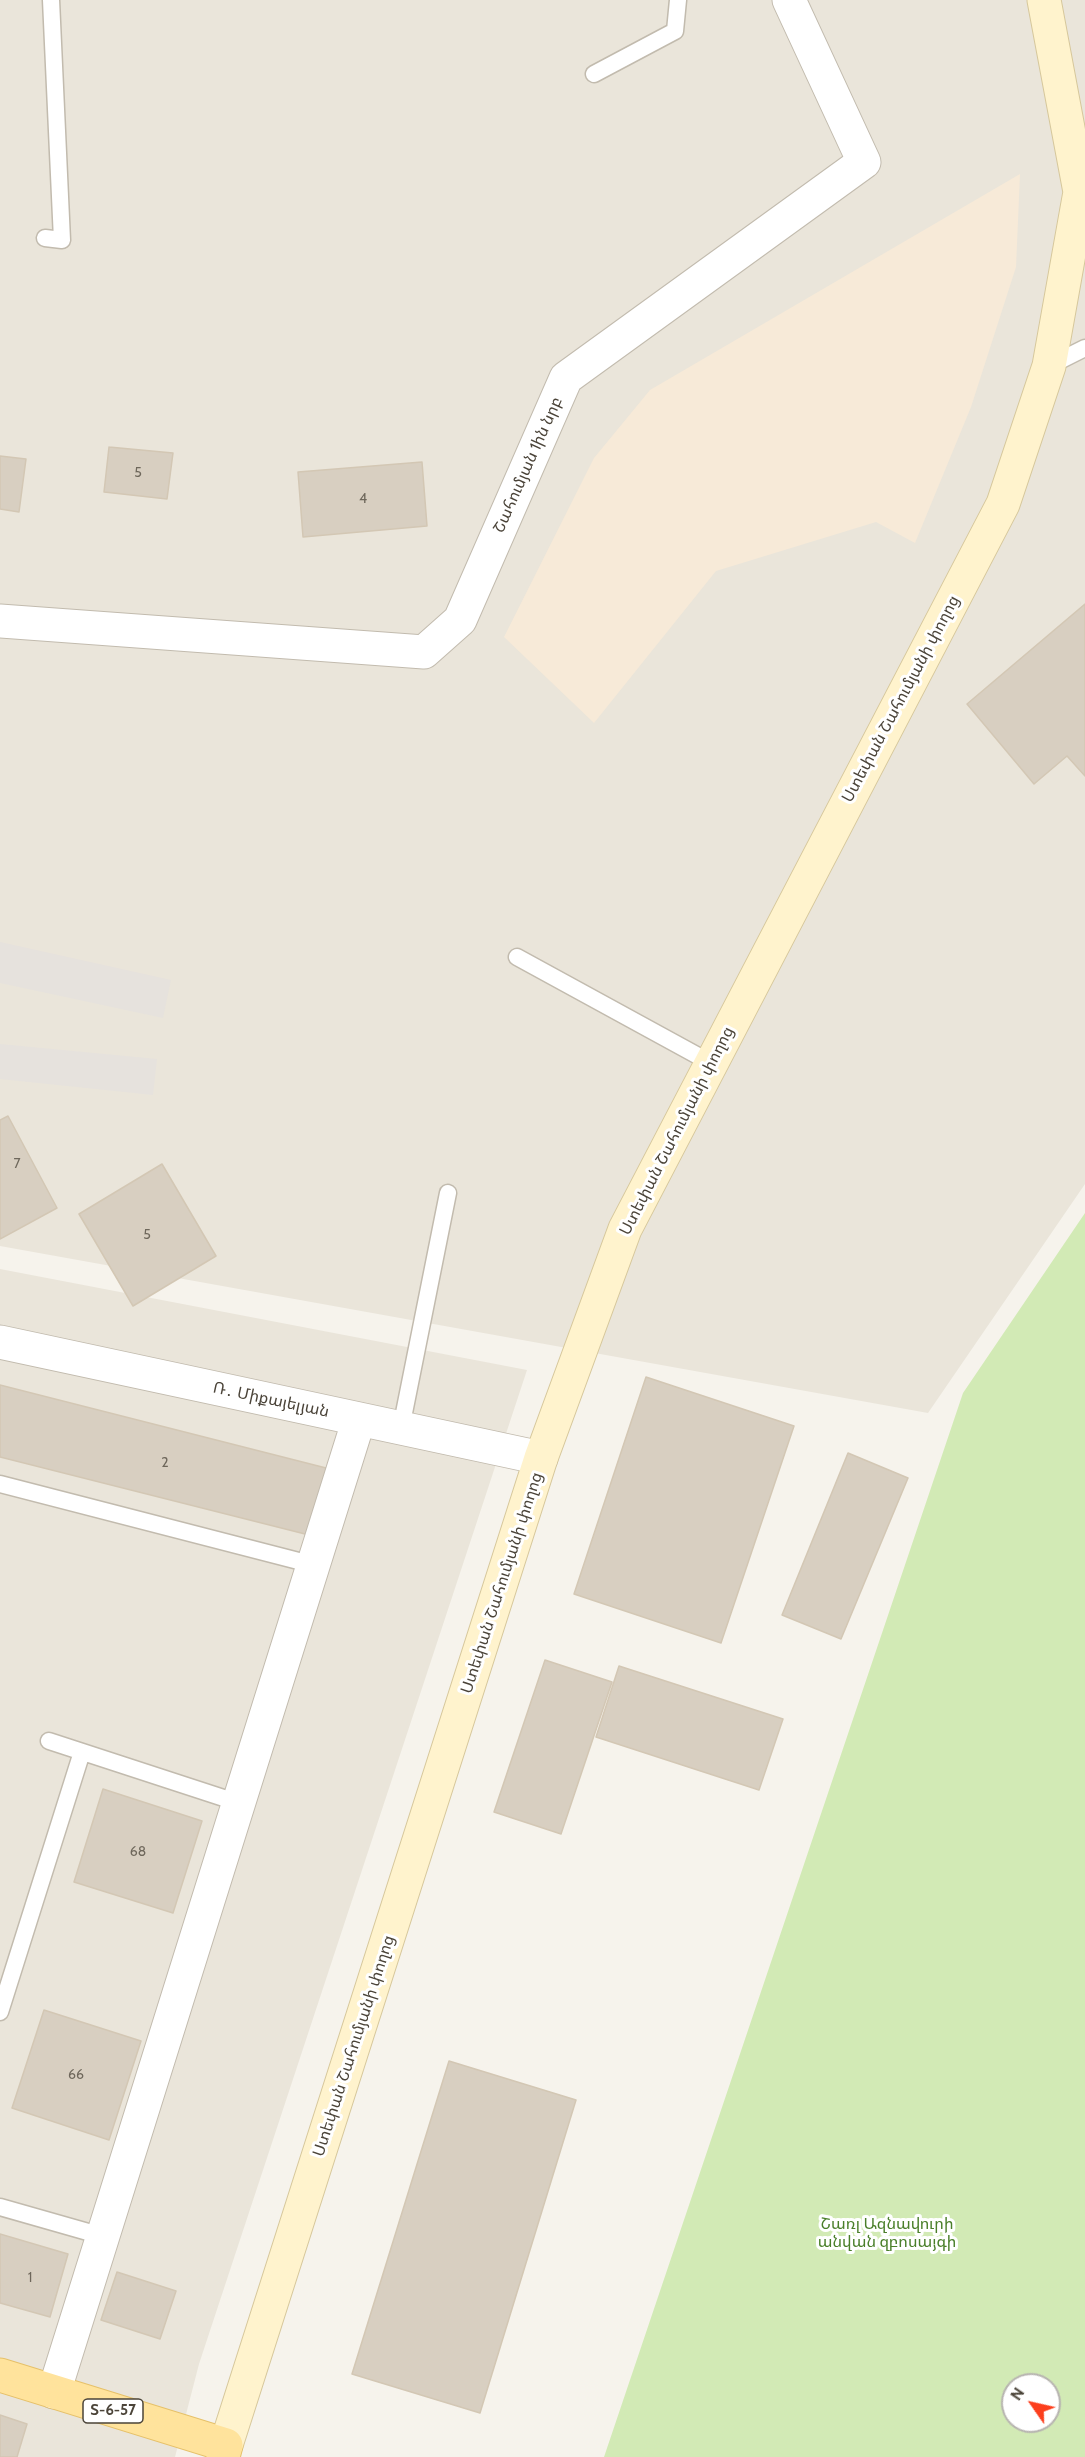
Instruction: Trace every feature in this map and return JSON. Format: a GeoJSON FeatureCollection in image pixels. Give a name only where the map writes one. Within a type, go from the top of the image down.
{"type":"FeatureCollection","features":[{"type":"Feature","properties":{"kind":"main road","name":"Ստեփան Շահումյանի փողոց"},"geometry":{"type":"LineString","coordinates":[[224,2451],[541,1458],[625,1229],[1003,504],[1049,366],[1080,192],[1044,0]]}},
{"type":"Feature","properties":{"kind":"main road","name":"Տ-6-57"},"geometry":{"type":"LineString","coordinates":[[0,2375],[224,2451]]}},
{"type":"Feature","properties":{"kind":"street","name":"Շահումյան 1ին նրբ"},"geometry":{"type":"LineString","coordinates":[[0,621],[424,652],[460,620],[566,378],[864,162],[789,0]]}},
{"type":"Feature","properties":{"kind":"street","name":"Ռ․ Միքայելյան"},"geometry":{"type":"LineString","coordinates":[[0,1342],[541,1458]]}},
{"type":"Feature","properties":{"kind":"street"},"geometry":{"type":"LineString","coordinates":[[54,2392],[359,1419]]}},
{"type":"Feature","properties":{"kind":"lane"},"geometry":{"type":"LineString","coordinates":[[45,238],[62,240],[51,0]]}},
{"type":"Feature","properties":{"kind":"lane"},"geometry":{"type":"LineString","coordinates":[[594,74],[675,31],[678,0]]}},
{"type":"Feature","properties":{"kind":"lane"},"geometry":{"type":"LineString","coordinates":[[1049,366],[1085,348]]}},
{"type":"Feature","properties":{"kind":"lane"},"geometry":{"type":"LineString","coordinates":[[517,957],[711,1064]]}},
{"type":"Feature","properties":{"kind":"lane"},"geometry":{"type":"LineString","coordinates":[[401,1428],[448,1193]]}},
{"type":"Feature","properties":{"kind":"lane"},"geometry":{"type":"LineString","coordinates":[[0,1484],[314,1565]]}},
{"type":"Feature","properties":{"kind":"lane"},"geometry":{"type":"LineString","coordinates":[[50,1741],[239,1803]]}},
{"type":"Feature","properties":{"kind":"lane"},"geometry":{"type":"LineString","coordinates":[[0,2012],[82,1752]]}},
{"type":"Feature","properties":{"kind":"lane"},"geometry":{"type":"LineString","coordinates":[[0,2206],[102,2236]]}},
{"type":"Feature","properties":{"kind":"shaded area"},"geometry":{"type":"Polygon","coordinates":[[[0,0],[1085,0],[1085,1184],[928,1413],[0,1246],[0,0]]]}},
{"type":"Feature","properties":{"kind":"shaded area"},"geometry":{"type":"Polygon","coordinates":[[[1020,174],[1016,267],[971,407],[915,543],[876,522],[716,571],[594,723],[504,637],[594,458],[650,390],[1020,174]]]}},
{"type":"Feature","properties":{"kind":"shaded area"},"geometry":{"type":"Polygon","coordinates":[[[0,942],[171,980],[163,1018],[0,983],[0,942]]]}},
{"type":"Feature","properties":{"kind":"shaded area"},"geometry":{"type":"Polygon","coordinates":[[[0,1044],[157,1059],[153,1095],[0,1079],[0,1044]]]}},
{"type":"Feature","properties":{"kind":"shaded area"},"geometry":{"type":"Polygon","coordinates":[[[0,1269],[527,1370],[199,2364],[175,2457],[0,2457],[0,1269]]]}},
{"type":"Feature","properties":{"kind":"green space","name":"Շառլ Ազնավուրի անվան զբոսայգի"},"geometry":{"type":"Polygon","coordinates":[[[1085,1213],[1085,2457],[604,2457],[963,1393],[1085,1213]]]}},
{"type":"Feature","properties":{"kind":"building"},"geometry":{"type":"Polygon","coordinates":[[[109,447],[173,453],[167,499],[104,492],[109,447]]]}},
{"type":"Feature","properties":{"kind":"building"},"geometry":{"type":"Polygon","coordinates":[[[0,456],[26,459],[19,512],[0,509],[0,456]]]}},
{"type":"Feature","properties":{"kind":"building"},"geometry":{"type":"Polygon","coordinates":[[[422,462],[427,526],[303,537],[298,472],[422,462]]]}},
{"type":"Feature","properties":{"kind":"building"},"geometry":{"type":"Polygon","coordinates":[[[1085,604],[1085,776],[1067,756],[1034,784],[967,704],[1085,604]]]}},
{"type":"Feature","properties":{"kind":"building"},"geometry":{"type":"Polygon","coordinates":[[[8,1116],[57,1208],[0,1239],[0,1120],[8,1116]]]}},
{"type":"Feature","properties":{"kind":"building"},"geometry":{"type":"Polygon","coordinates":[[[162,1164],[216,1256],[133,1306],[79,1214],[162,1164]]]}},
{"type":"Feature","properties":{"kind":"building"},"geometry":{"type":"Polygon","coordinates":[[[646,1377],[794,1426],[721,1643],[574,1594],[646,1377]]]}},
{"type":"Feature","properties":{"kind":"building"},"geometry":{"type":"Polygon","coordinates":[[[0,1385],[330,1469],[313,1536],[0,1457],[0,1385]]]}},
{"type":"Feature","properties":{"kind":"building"},"geometry":{"type":"Polygon","coordinates":[[[848,1453],[908,1478],[841,1639],[782,1615],[848,1453]]]}},
{"type":"Feature","properties":{"kind":"building"},"geometry":{"type":"Polygon","coordinates":[[[545,1660],[612,1682],[561,1834],[494,1812],[545,1660]]]}},
{"type":"Feature","properties":{"kind":"building"},"geometry":{"type":"Polygon","coordinates":[[[619,1666],[783,1719],[759,1790],[596,1737],[619,1666]]]}},
{"type":"Feature","properties":{"kind":"building"},"geometry":{"type":"Polygon","coordinates":[[[103,1789],[202,1821],[173,1913],[74,1882],[103,1789]]]}},
{"type":"Feature","properties":{"kind":"building"},"geometry":{"type":"Polygon","coordinates":[[[44,2010],[141,2041],[109,2140],[12,2108],[44,2010]]]}},
{"type":"Feature","properties":{"kind":"building"},"geometry":{"type":"Polygon","coordinates":[[[449,2061],[576,2100],[480,2413],[352,2374],[449,2061]]]}},
{"type":"Feature","properties":{"kind":"building"},"geometry":{"type":"Polygon","coordinates":[[[0,2234],[68,2254],[50,2317],[0,2303],[0,2234]]]}},
{"type":"Feature","properties":{"kind":"building"},"geometry":{"type":"Polygon","coordinates":[[[117,2272],[176,2291],[160,2339],[101,2320],[117,2272]]]}},
{"type":"Feature","properties":{"kind":"building"},"geometry":{"type":"Polygon","coordinates":[[[0,2415],[27,2424],[17,2457],[0,2457],[0,2415]]]}}]}
